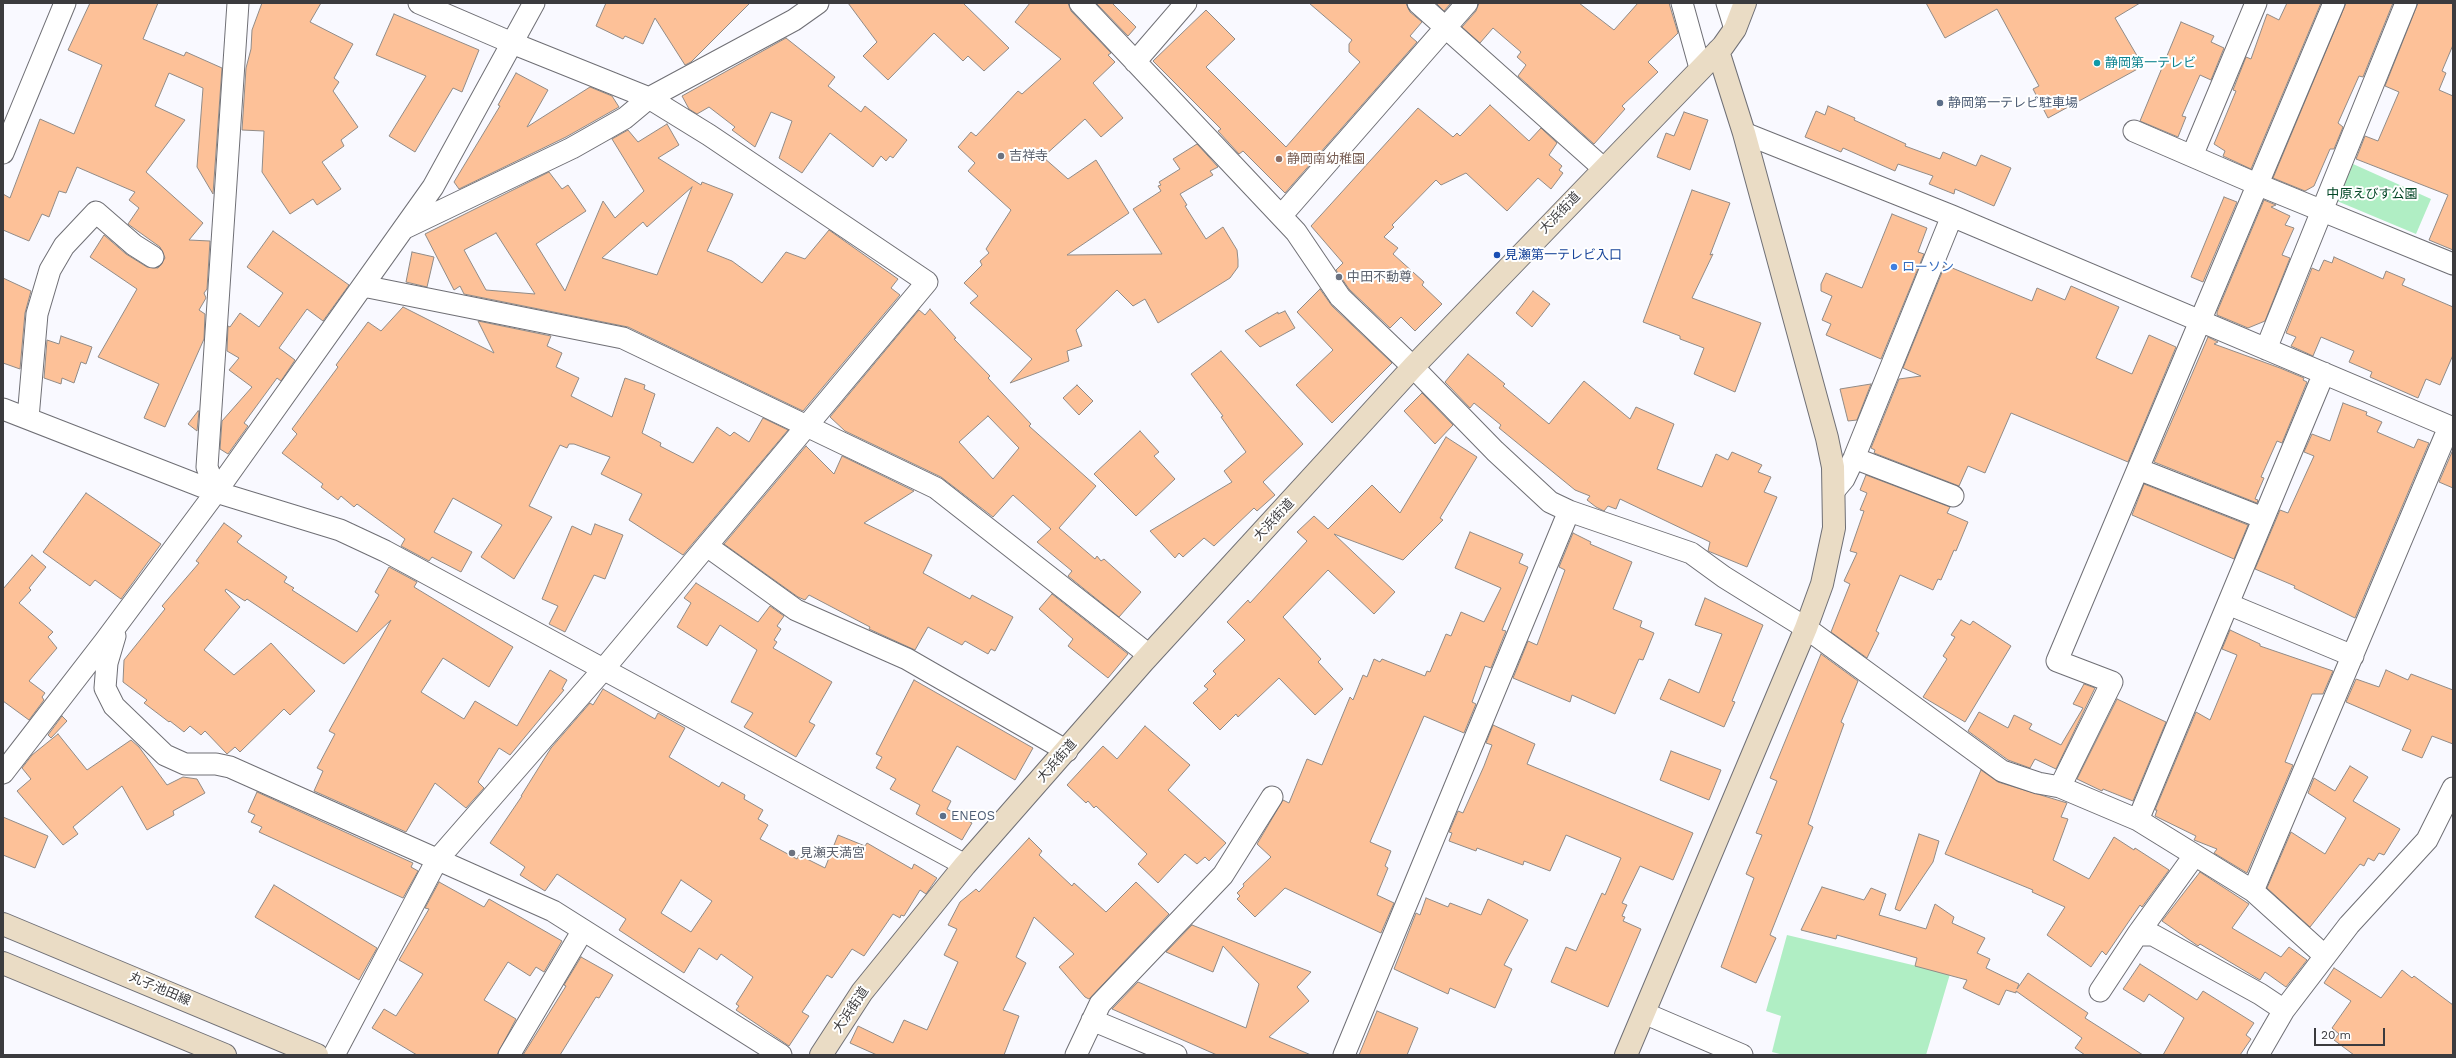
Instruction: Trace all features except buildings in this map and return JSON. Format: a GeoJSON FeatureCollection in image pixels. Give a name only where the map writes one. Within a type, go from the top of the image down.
{"type":"FeatureCollection","features":[{"type":"Feature","properties":{"kind":"street"},"geometry":{"type":"LineString","coordinates":[[3,153],[64,3]]}},
{"type":"Feature","properties":{"kind":"street"},"geometry":{"type":"LineString","coordinates":[[216,492],[207,467],[238,3]]}},
{"type":"Feature","properties":{"kind":"street"},"geometry":{"type":"LineString","coordinates":[[3,772],[120,622],[216,492],[433,187],[534,3]]}},
{"type":"Feature","properties":{"kind":"street"},"geometry":{"type":"LineString","coordinates":[[404,228],[572,148],[625,118],[648,98],[794,20],[818,3]]}},
{"type":"Feature","properties":{"kind":"street"},"geometry":{"type":"LineString","coordinates":[[1080,3],[1296,232],[1340,297],[1550,502],[1569,511],[1691,553],[1724,577],[1806,628],[2002,771],[2038,783],[2060,787],[2138,820],[2194,856],[2253,891],[2325,956]]}},
{"type":"Feature","properties":{"kind":"street"},"geometry":{"type":"LineString","coordinates":[[1135,62],[1186,3]]}},
{"type":"Feature","properties":{"kind":"street"},"geometry":{"type":"LineString","coordinates":[[1418,3],[1603,168]]}},
{"type":"Feature","properties":{"kind":"street"},"geometry":{"type":"LineString","coordinates":[[1281,216],[1467,3]]}},
{"type":"Feature","properties":{"kind":"street"},"geometry":{"type":"LineString","coordinates":[[1682,3],[1700,68]]}},
{"type":"Feature","properties":{"kind":"street"},"geometry":{"type":"LineString","coordinates":[[1728,3],[1735,29]]}},
{"type":"Feature","properties":{"kind":"street","name":"大浜街道"},"geometry":{"type":"LineString","coordinates":[[821,1055],[862,992],[965,865],[1149,655],[1413,367],[1603,168],[1718,51],[1735,29],[1745,3]]}},
{"type":"Feature","properties":{"kind":"street"},"geometry":{"type":"LineString","coordinates":[[2192,156],[2256,3]]}},
{"type":"Feature","properties":{"kind":"street"},"geometry":{"type":"LineString","coordinates":[[2060,787],[2112,682],[2057,661],[2334,3]]}},
{"type":"Feature","properties":{"kind":"street"},"geometry":{"type":"LineString","coordinates":[[2266,349],[2406,3]]}},
{"type":"Feature","properties":{"kind":"street"},"geometry":{"type":"LineString","coordinates":[[334,1055],[437,860],[602,671],[927,282],[709,134],[648,98],[512,43],[429,5]]}},
{"type":"Feature","properties":{"kind":"street"},"geometry":{"type":"LineString","coordinates":[[1626,1055],[1806,628],[1829,556],[1834,528],[1833,467],[1823,423],[1744,133],[1718,51]]}},
{"type":"Feature","properties":{"kind":"street"},"geometry":{"type":"LineString","coordinates":[[2134,131],[2258,185],[2453,264]]}},
{"type":"Feature","properties":{"kind":"street"},"geometry":{"type":"LineString","coordinates":[[1744,133],[1952,216],[2451,427],[2253,891]]}},
{"type":"Feature","properties":{"kind":"street"},"geometry":{"type":"LineString","coordinates":[[28,418],[37,314],[50,270],[64,246],[96,212],[134,245],[154,257]]}},
{"type":"Feature","properties":{"kind":"street"},"geometry":{"type":"LineString","coordinates":[[1834,491],[1844,479],[1854,458],[1952,216]]}},
{"type":"Feature","properties":{"kind":"street"},"geometry":{"type":"LineString","coordinates":[[363,286],[623,338],[936,488],[1149,655]]}},
{"type":"Feature","properties":{"kind":"street"},"geometry":{"type":"LineString","coordinates":[[2138,820],[2324,373]]}},
{"type":"Feature","properties":{"kind":"street"},"geometry":{"type":"LineString","coordinates":[[3,409],[216,492],[340,530],[385,551],[602,671],[965,865]]}},
{"type":"Feature","properties":{"kind":"street"},"geometry":{"type":"LineString","coordinates":[[1854,458],[1953,496]]}},
{"type":"Feature","properties":{"kind":"street"},"geometry":{"type":"LineString","coordinates":[[2138,469],[2263,518]]}},
{"type":"Feature","properties":{"kind":"street"},"geometry":{"type":"LineString","coordinates":[[1344,1055],[1569,511]]}},
{"type":"Feature","properties":{"kind":"street"},"geometry":{"type":"LineString","coordinates":[[707,546],[796,610],[907,659],[1067,750]]}},
{"type":"Feature","properties":{"kind":"street"},"geometry":{"type":"LineString","coordinates":[[2228,604],[2353,656]]}},
{"type":"Feature","properties":{"kind":"street"},"geometry":{"type":"LineString","coordinates":[[120,622],[107,663],[105,688],[114,706],[165,755],[185,764],[216,764],[230,768],[553,911],[781,1055]]}},
{"type":"Feature","properties":{"kind":"street"},"geometry":{"type":"LineString","coordinates":[[2258,1055],[2284,1010],[2349,925],[2427,840],[2453,788]]}},
{"type":"Feature","properties":{"kind":"street"},"geometry":{"type":"LineString","coordinates":[[1076,1055],[1100,1004],[1223,875],[1272,798]]}},
{"type":"Feature","properties":{"kind":"street"},"geometry":{"type":"LineString","coordinates":[[2100,991],[2137,935],[2194,856]]}},
{"type":"Feature","properties":{"kind":"street","name":"丸子池田線"},"geometry":{"type":"LineString","coordinates":[[3,924],[317,1055]]}},
{"type":"Feature","properties":{"kind":"street"},"geometry":{"type":"LineString","coordinates":[[509,1055],[583,930]]}},
{"type":"Feature","properties":{"kind":"street"},"geometry":{"type":"LineString","coordinates":[[2137,935],[2153,935],[2260,994],[2284,1010]]}},
{"type":"Feature","properties":{"kind":"street"},"geometry":{"type":"LineString","coordinates":[[3,963],[225,1055]]}},
{"type":"Feature","properties":{"kind":"street"},"geometry":{"type":"LineString","coordinates":[[1644,1013],[1742,1055]]}},
{"type":"Feature","properties":{"kind":"street"},"geometry":{"type":"LineString","coordinates":[[1092,1020],[1176,1055]]}},
{"type":"Feature","properties":{"kind":"green space","name":"中原えびす公園"},"geometry":{"type":"Polygon","coordinates":[[[2353,164],[2431,199],[2416,234],[2337,201],[2353,164]]]}},
{"type":"Feature","properties":{"kind":"green space"},"geometry":{"type":"Polygon","coordinates":[[[1787,935],[1950,974],[1926,1055],[1784,1055],[1772,1052],[1781,1016],[1766,1011],[1787,935]]]}},
{"type":"Feature","properties":{"kind":"place","name":"静岡第一テレビ"},"geometry":{"type":"Point","coordinates":[2097,63]}},
{"type":"Feature","properties":{"kind":"place","name":"静岡第一テレビ駐車場"},"geometry":{"type":"Point","coordinates":[1940,103]}},
{"type":"Feature","properties":{"kind":"place","name":"吉祥寺"},"geometry":{"type":"Point","coordinates":[1001,156]}},
{"type":"Feature","properties":{"kind":"place","name":"静岡南幼稚園"},"geometry":{"type":"Point","coordinates":[1279,159]}},
{"type":"Feature","properties":{"kind":"place","name":"見瀬第一テレビ入口"},"geometry":{"type":"Point","coordinates":[1497,255]}},
{"type":"Feature","properties":{"kind":"place","name":"ローソン"},"geometry":{"type":"Point","coordinates":[1894,267]}},
{"type":"Feature","properties":{"kind":"place","name":"中田不動尊"},"geometry":{"type":"Point","coordinates":[1339,277]}},
{"type":"Feature","properties":{"kind":"place","name":"ENEOS"},"geometry":{"type":"Point","coordinates":[943,816]}},
{"type":"Feature","properties":{"kind":"place","name":"見瀬天満宮"},"geometry":{"type":"Point","coordinates":[792,853]}}]}
